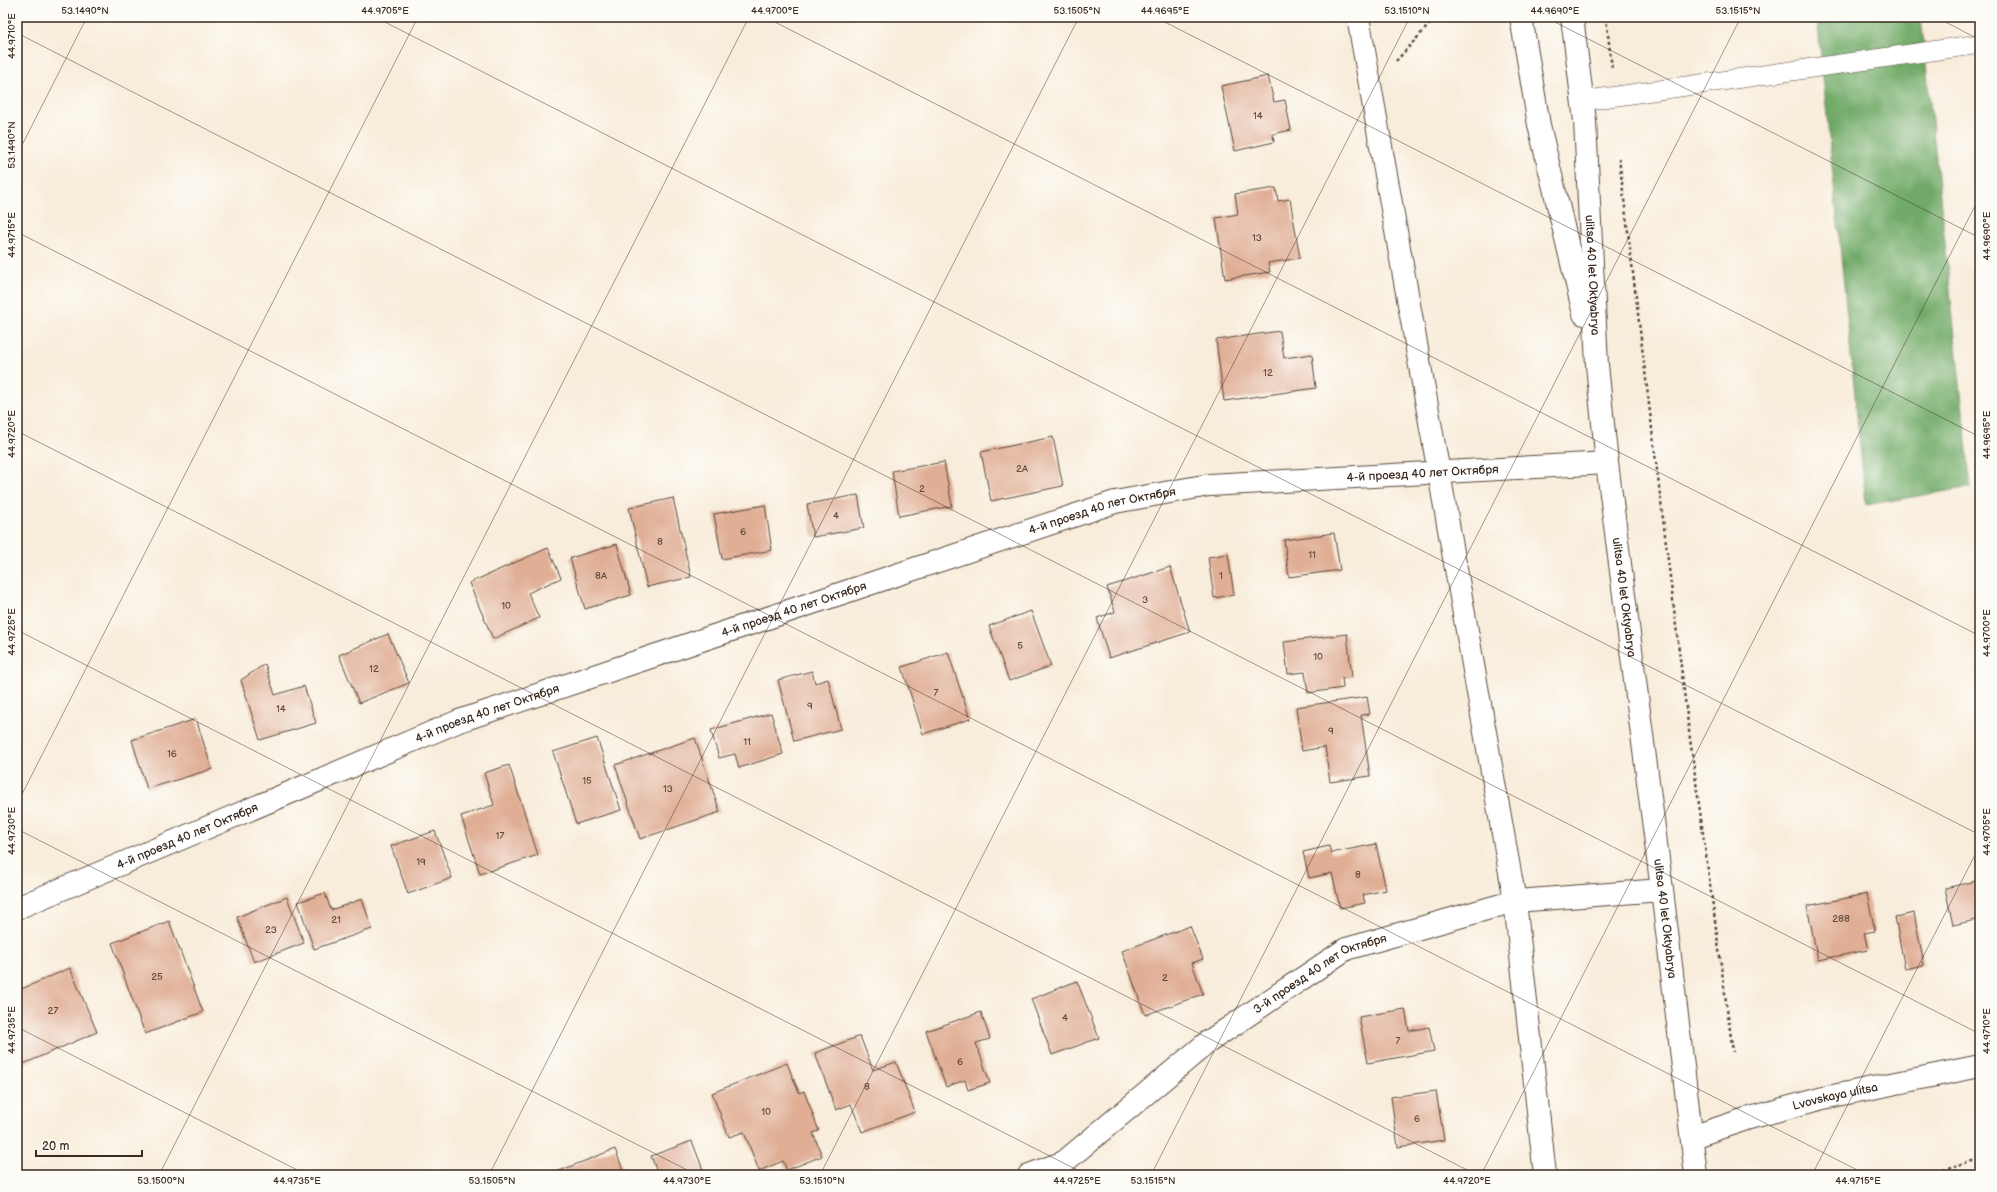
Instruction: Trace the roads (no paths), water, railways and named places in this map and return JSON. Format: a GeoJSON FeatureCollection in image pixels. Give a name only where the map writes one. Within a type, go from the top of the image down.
{"type":"FeatureCollection","features":[{"type":"Feature","properties":{"kind":"street"},"geometry":{"type":"LineString","coordinates":[[1358,17],[1515,901],[1545,1175]]}},
{"type":"Feature","properties":{"kind":"street"},"geometry":{"type":"LineString","coordinates":[[1521,17],[1539,125],[1597,365]]}},
{"type":"Feature","properties":{"kind":"street","name":"ulitsa 40 let Oktyabrya"},"geometry":{"type":"LineString","coordinates":[[1572,17],[1585,121],[1597,365],[1607,463],[1662,890],[1696,1175]]}},
{"type":"Feature","properties":{"kind":"street","name":"4-й проезд 40 лет Октября"},"geometry":{"type":"LineString","coordinates":[[17,908],[459,722],[1115,502],[1209,485],[1438,471],[1607,463]]}},
{"type":"Feature","properties":{"kind":"street","name":"3-й проезд 40 лет Октября"},"geometry":{"type":"LineString","coordinates":[[1029,1175],[1064,1162],[1208,1042],[1346,949],[1515,901],[1662,890]]}},
{"type":"Feature","properties":{"kind":"street","name":"Lvovskaya ulitsa"},"geometry":{"type":"LineString","coordinates":[[1692,1137],[1746,1119],[1823,1098],[1980,1066]]}},
{"type":"Feature","properties":{"kind":"lane"},"geometry":{"type":"LineString","coordinates":[[1582,101],[1980,44]]}}]}
